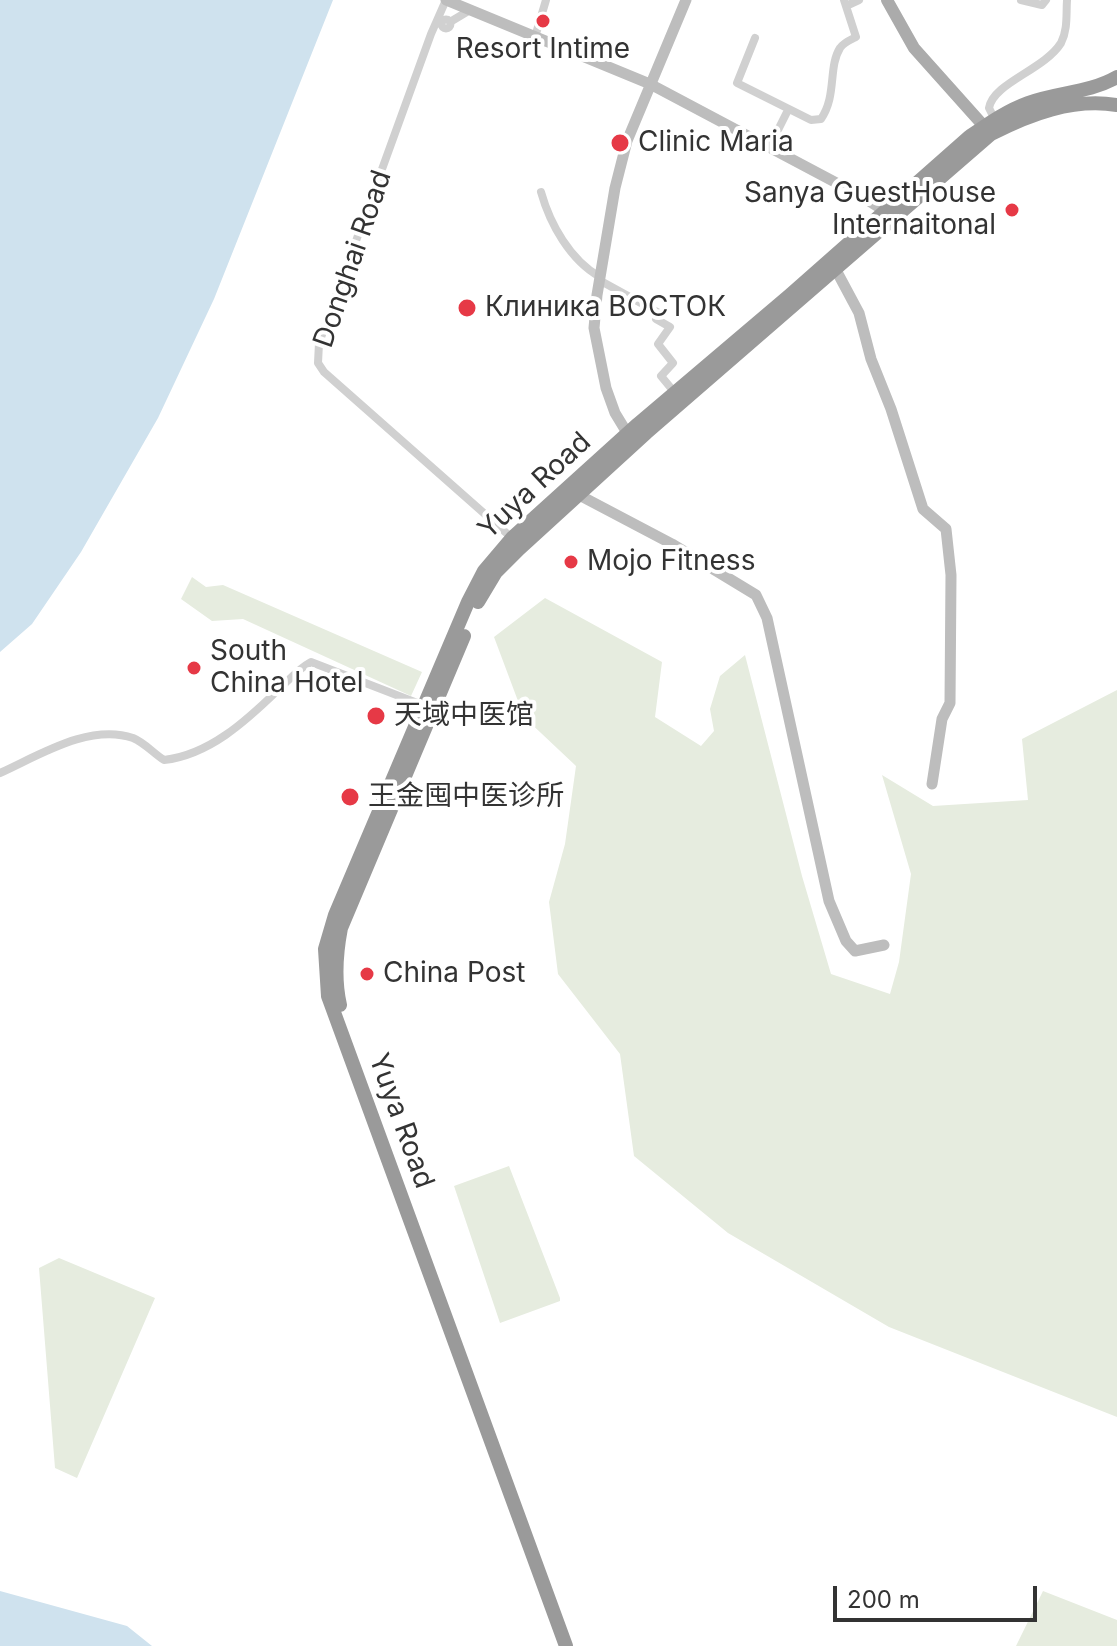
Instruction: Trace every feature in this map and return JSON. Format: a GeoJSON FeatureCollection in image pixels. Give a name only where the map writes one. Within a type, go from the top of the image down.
{"type":"FeatureCollection","features":[{"type":"Feature","properties":{"kind":"highway","name":"Yuya Road"},"geometry":{"type":"LineString","coordinates":[[566,1646],[328,996],[325,949],[335,915],[428,707],[478,601],[496,572],[579,495],[675,393],[888,216],[990,126],[1029,102],[1098,88],[1117,77]]}},
{"type":"Feature","properties":{"kind":"highway","name":"Yuya Road"},"geometry":{"type":"LineString","coordinates":[[990,126],[1043,111],[1092,103],[1117,105]]}},
{"type":"Feature","properties":{"kind":"highway","name":"Yuya Road"},"geometry":{"type":"LineString","coordinates":[[575,1646],[342,1013],[337,992],[336,953],[341,928],[484,571],[512,538],[836,270],[888,216]]}},
{"type":"Feature","properties":{"kind":"main road"},"geometry":{"type":"LineString","coordinates":[[887,0],[914,48],[990,126]]}},
{"type":"Feature","properties":{"kind":"street"},"geometry":{"type":"LineString","coordinates":[[446,0],[650,84],[863,197],[888,216]]}},
{"type":"Feature","properties":{"kind":"street","name":"Donghai Road"},"geometry":{"type":"LineString","coordinates":[[446,0],[319,343],[318,363],[418,458],[512,538]]}},
{"type":"Feature","properties":{"kind":"street"},"geometry":{"type":"LineString","coordinates":[[535,37],[546,0]]}},
{"type":"Feature","properties":{"kind":"street"},"geometry":{"type":"LineString","coordinates":[[631,440],[615,413],[598,352],[594,328],[600,279],[619,168],[686,0]]}},
{"type":"Feature","properties":{"kind":"street"},"geometry":{"type":"LineString","coordinates":[[755,38],[737,83],[811,120],[821,119],[827,110],[841,45],[856,37],[845,3],[859,0]]}},
{"type":"Feature","properties":{"kind":"street"},"geometry":{"type":"LineString","coordinates":[[1021,0],[1042,5],[1046,0]]}},
{"type":"Feature","properties":{"kind":"street"},"geometry":{"type":"LineString","coordinates":[[990,126],[989,108],[998,90],[1039,67],[1060,44],[1066,29],[1067,0]]}},
{"type":"Feature","properties":{"kind":"street"},"geometry":{"type":"LineString","coordinates":[[431,34],[470,10]]}},
{"type":"Feature","properties":{"kind":"street"},"geometry":{"type":"LineString","coordinates":[[769,148],[788,110]]}},
{"type":"Feature","properties":{"kind":"street"},"geometry":{"type":"LineString","coordinates":[[541,192],[545,207],[565,245],[600,279],[659,313],[656,319],[670,327],[658,344],[673,363],[661,376],[675,393]]}},
{"type":"Feature","properties":{"kind":"street"},"geometry":{"type":"LineString","coordinates":[[836,270],[859,313],[871,359],[923,509],[946,529],[951,575],[950,703],[942,719],[932,784]]}},
{"type":"Feature","properties":{"kind":"street"},"geometry":{"type":"LineString","coordinates":[[579,495],[672,544],[756,595],[767,618],[829,901],[846,941],[855,951],[884,945]]}},
{"type":"Feature","properties":{"kind":"street"},"geometry":{"type":"LineString","coordinates":[[0,773],[72,740],[97,736],[130,737],[164,760],[185,755],[239,726],[311,662],[428,707]]}},
{"type":"Feature","properties":{"kind":"shaded area"},"geometry":{"type":"Polygon","coordinates":[[[192,577],[206,587],[223,585],[422,672],[411,696],[243,619],[212,621],[181,599],[192,577]]]}},
{"type":"Feature","properties":{"kind":"shaded area"},"geometry":{"type":"Polygon","coordinates":[[[545,598],[662,662],[655,717],[701,746],[714,731],[710,709],[720,676],[745,655],[802,876],[831,974],[890,994],[899,962],[911,874],[882,775],[933,806],[1028,800],[1022,739],[1117,690],[1117,1417],[889,1327],[728,1233],[634,1156],[620,1054],[558,974],[549,902],[565,844],[576,766],[524,717],[494,637],[545,598]]]}},
{"type":"Feature","properties":{"kind":"shaded area"},"geometry":{"type":"Polygon","coordinates":[[[509,1166],[560,1301],[500,1323],[454,1186],[509,1166]]]}},
{"type":"Feature","properties":{"kind":"shaded area"},"geometry":{"type":"Polygon","coordinates":[[[59,1258],[155,1298],[77,1478],[55,1468],[39,1268],[59,1258]]]}},
{"type":"Feature","properties":{"kind":"shaded area"},"geometry":{"type":"Polygon","coordinates":[[[1043,1591],[1117,1620],[1117,1646],[1016,1646],[1043,1591]]]}},
{"type":"Feature","properties":{"kind":"water"},"geometry":{"type":"Polygon","coordinates":[[[0,0],[333,0],[214,299],[158,418],[81,552],[32,624],[0,652],[0,0]]]}},
{"type":"Feature","properties":{"kind":"water"},"geometry":{"type":"Polygon","coordinates":[[[0,1591],[127,1626],[152,1646],[0,1646],[0,1591]]]}},
{"type":"Feature","properties":{"kind":"place","name":"Resort Intime"},"geometry":{"type":"Point","coordinates":[543,21]}},
{"type":"Feature","properties":{"kind":"place","name":"Clinic Maria"},"geometry":{"type":"Point","coordinates":[620,143]}},
{"type":"Feature","properties":{"kind":"place","name":"Sanya GuestHouse Internaitonal"},"geometry":{"type":"Point","coordinates":[1012,210]}},
{"type":"Feature","properties":{"kind":"place","name":"Клиника ВОСТОК"},"geometry":{"type":"Point","coordinates":[467,308]}},
{"type":"Feature","properties":{"kind":"place","name":"Mojo Fitness"},"geometry":{"type":"Point","coordinates":[571,562]}},
{"type":"Feature","properties":{"kind":"place","name":"South China Hotel"},"geometry":{"type":"Point","coordinates":[194,668]}},
{"type":"Feature","properties":{"kind":"place","name":"天域中医馆"},"geometry":{"type":"Point","coordinates":[376,716]}},
{"type":"Feature","properties":{"kind":"place","name":"王金囤中医诊所"},"geometry":{"type":"Point","coordinates":[350,797]}},
{"type":"Feature","properties":{"kind":"place","name":"China Post"},"geometry":{"type":"Point","coordinates":[367,974]}}]}
